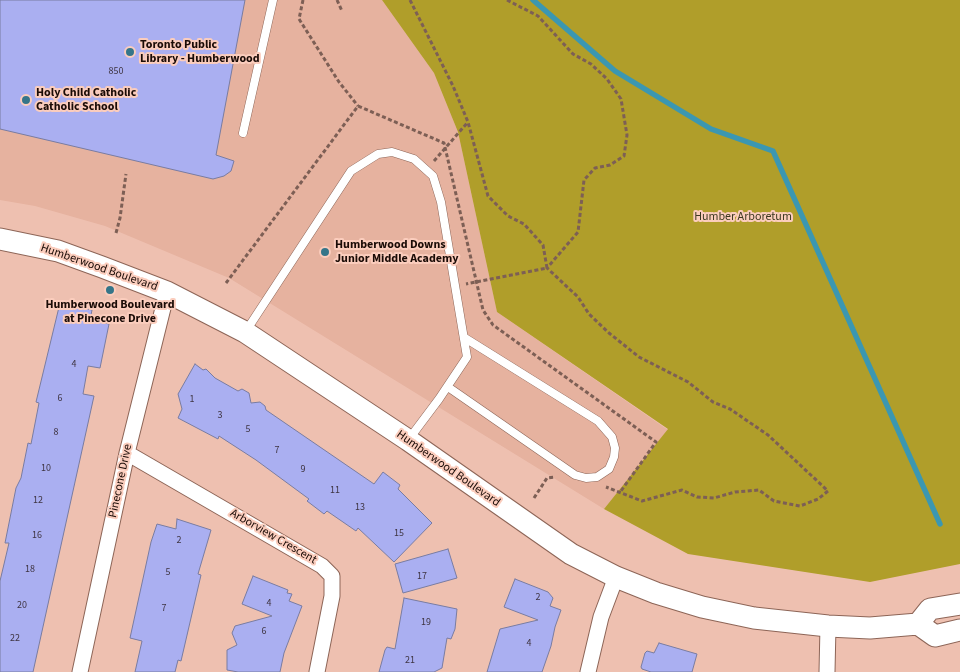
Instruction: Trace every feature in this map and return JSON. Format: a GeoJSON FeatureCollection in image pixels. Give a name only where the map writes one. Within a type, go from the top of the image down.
{"type":"FeatureCollection","features":[{"type":"Feature","properties":{"kind":"street","name":"Humberwood Boulevard"},"geometry":{"type":"LineString","coordinates":[[0,239],[58,252],[168,292],[245,332],[408,440],[570,554],[616,577],[656,593],[702,607],[754,618],[828,626],[870,628],[918,624]]}},
{"type":"Feature","properties":{"kind":"street","name":"Pinecone Drive"},"geometry":{"type":"LineString","coordinates":[[80,672],[127,453],[168,292]]}},
{"type":"Feature","properties":{"kind":"street","name":"Arborview Crescent"},"geometry":{"type":"LineString","coordinates":[[127,453],[322,566],[332,576],[332,596],[317,672]]}},
{"type":"Feature","properties":{"kind":"street"},"geometry":{"type":"LineString","coordinates":[[588,672],[602,617],[616,577]]}},
{"type":"Feature","properties":{"kind":"street"},"geometry":{"type":"LineString","coordinates":[[960,604],[930,609],[918,624],[935,636],[960,630]]}},
{"type":"Feature","properties":{"kind":"street"},"geometry":{"type":"LineString","coordinates":[[828,626],[828,672]]}},
{"type":"Feature","properties":{"kind":"lane"},"geometry":{"type":"LineString","coordinates":[[243,133],[273,0]]}},
{"type":"Feature","properties":{"kind":"lane"},"geometry":{"type":"LineString","coordinates":[[245,332],[351,170],[378,154],[392,152],[414,159],[433,176],[441,202],[467,357],[448,387],[408,440]]}},
{"type":"Feature","properties":{"kind":"lane"},"geometry":{"type":"LineString","coordinates":[[448,387],[575,475],[586,478],[597,477],[609,469],[614,457],[615,448],[612,437],[598,421],[465,338]]}},
{"type":"Feature","properties":{"kind":"path"},"geometry":{"type":"LineString","coordinates":[[303,0],[299,19],[339,82],[358,106],[444,143],[477,282],[547,268],[578,232],[584,180],[595,168],[610,165],[624,156],[627,134],[621,100],[607,79],[591,64],[573,54],[538,16],[507,0]]}},
{"type":"Feature","properties":{"kind":"path"},"geometry":{"type":"LineString","coordinates":[[336,0],[342,11]]}},
{"type":"Feature","properties":{"kind":"path"},"geometry":{"type":"LineString","coordinates":[[410,0],[453,86],[468,122],[488,196],[508,216],[524,224],[543,245],[547,268],[578,297],[589,314],[639,357],[688,382],[713,402],[730,409],[768,435],[828,491],[818,499],[800,506],[774,501],[759,490],[735,492],[714,498],[697,497],[682,490],[642,501],[626,494]]}},
{"type":"Feature","properties":{"kind":"path"},"geometry":{"type":"LineString","coordinates":[[226,283],[358,106]]}},
{"type":"Feature","properties":{"kind":"path"},"geometry":{"type":"LineString","coordinates":[[446,149],[468,122]]}},
{"type":"Feature","properties":{"kind":"path"},"geometry":{"type":"LineString","coordinates":[[116,233],[126,174]]}},
{"type":"Feature","properties":{"kind":"shaded area","name":"Humberwood Downs Junior Middle Academy"},"geometry":{"type":"Polygon","coordinates":[[[0,0],[382,0],[434,73],[458,132],[497,312],[668,430],[604,509],[229,278],[105,226],[35,206],[0,200],[0,0]]]}},
{"type":"Feature","properties":{"kind":"green space","name":"Humber Arboretum"},"geometry":{"type":"Polygon","coordinates":[[[382,0],[960,0],[960,564],[870,582],[688,554],[604,509],[668,429],[497,312],[458,132],[434,73],[382,0]]]}},
{"type":"Feature","properties":{"kind":"building"},"geometry":{"type":"Polygon","coordinates":[[[0,0],[245,0],[216,155],[234,161],[231,171],[224,176],[213,179],[0,129],[0,0]]]}},
{"type":"Feature","properties":{"kind":"building"},"geometry":{"type":"Polygon","coordinates":[[[60,303],[92,310],[91,315],[100,319],[99,322],[109,324],[100,368],[88,366],[83,394],[94,396],[33,672],[0,672],[0,581],[9,543],[5,543],[16,488],[21,478],[28,443],[31,444],[39,403],[36,402],[60,303]]]}},
{"type":"Feature","properties":{"kind":"building"},"geometry":{"type":"Polygon","coordinates":[[[195,364],[203,370],[206,369],[215,378],[238,391],[242,389],[249,393],[251,403],[260,402],[265,406],[266,410],[374,484],[383,472],[400,485],[398,489],[432,523],[394,562],[358,528],[356,531],[327,511],[324,514],[307,501],[309,499],[256,460],[219,436],[218,439],[178,418],[182,409],[178,394],[195,364]]]}},
{"type":"Feature","properties":{"kind":"building"},"geometry":{"type":"Polygon","coordinates":[[[177,519],[211,530],[198,574],[201,575],[181,661],[178,660],[175,672],[135,672],[142,641],[130,638],[151,542],[157,524],[176,529],[177,519]]]}},
{"type":"Feature","properties":{"kind":"building"},"geometry":{"type":"Polygon","coordinates":[[[448,549],[457,578],[403,593],[395,564],[448,549]]]}},
{"type":"Feature","properties":{"kind":"building"},"geometry":{"type":"Polygon","coordinates":[[[253,576],[288,590],[287,593],[292,594],[289,601],[302,606],[284,653],[280,672],[238,672],[227,670],[227,650],[237,645],[232,633],[235,626],[272,616],[242,604],[253,576]]]}},
{"type":"Feature","properties":{"kind":"building"},"geometry":{"type":"Polygon","coordinates":[[[515,579],[548,592],[553,598],[550,606],[561,610],[551,646],[542,672],[487,672],[500,629],[538,620],[504,607],[515,579]]]}},
{"type":"Feature","properties":{"kind":"building"},"geometry":{"type":"Polygon","coordinates":[[[404,598],[457,609],[455,629],[451,639],[447,638],[442,668],[434,672],[379,672],[387,647],[395,649],[404,598]]]}},
{"type":"Feature","properties":{"kind":"building"},"geometry":{"type":"Polygon","coordinates":[[[659,643],[697,654],[692,672],[651,672],[642,669],[645,653],[647,651],[654,653],[659,643]]]}},
{"type":"Feature","properties":{"kind":"waterway"},"geometry":{"type":"LineString","coordinates":[[533,0],[615,71],[711,129],[773,151],[940,524]]}},
{"type":"Feature","properties":{"kind":"place","name":"Toronto Public Library - Humberwood"},"geometry":{"type":"Point","coordinates":[130,52]}},
{"type":"Feature","properties":{"kind":"place","name":"Holy Child Catholic Catholic School"},"geometry":{"type":"Point","coordinates":[26,100]}},
{"type":"Feature","properties":{"kind":"place","name":"Humberwood Downs Junior Middle Academy"},"geometry":{"type":"Point","coordinates":[325,252]}},
{"type":"Feature","properties":{"kind":"place","name":"Humberwood Boulevard at Pinecone Drive"},"geometry":{"type":"Point","coordinates":[110,290]}}]}
